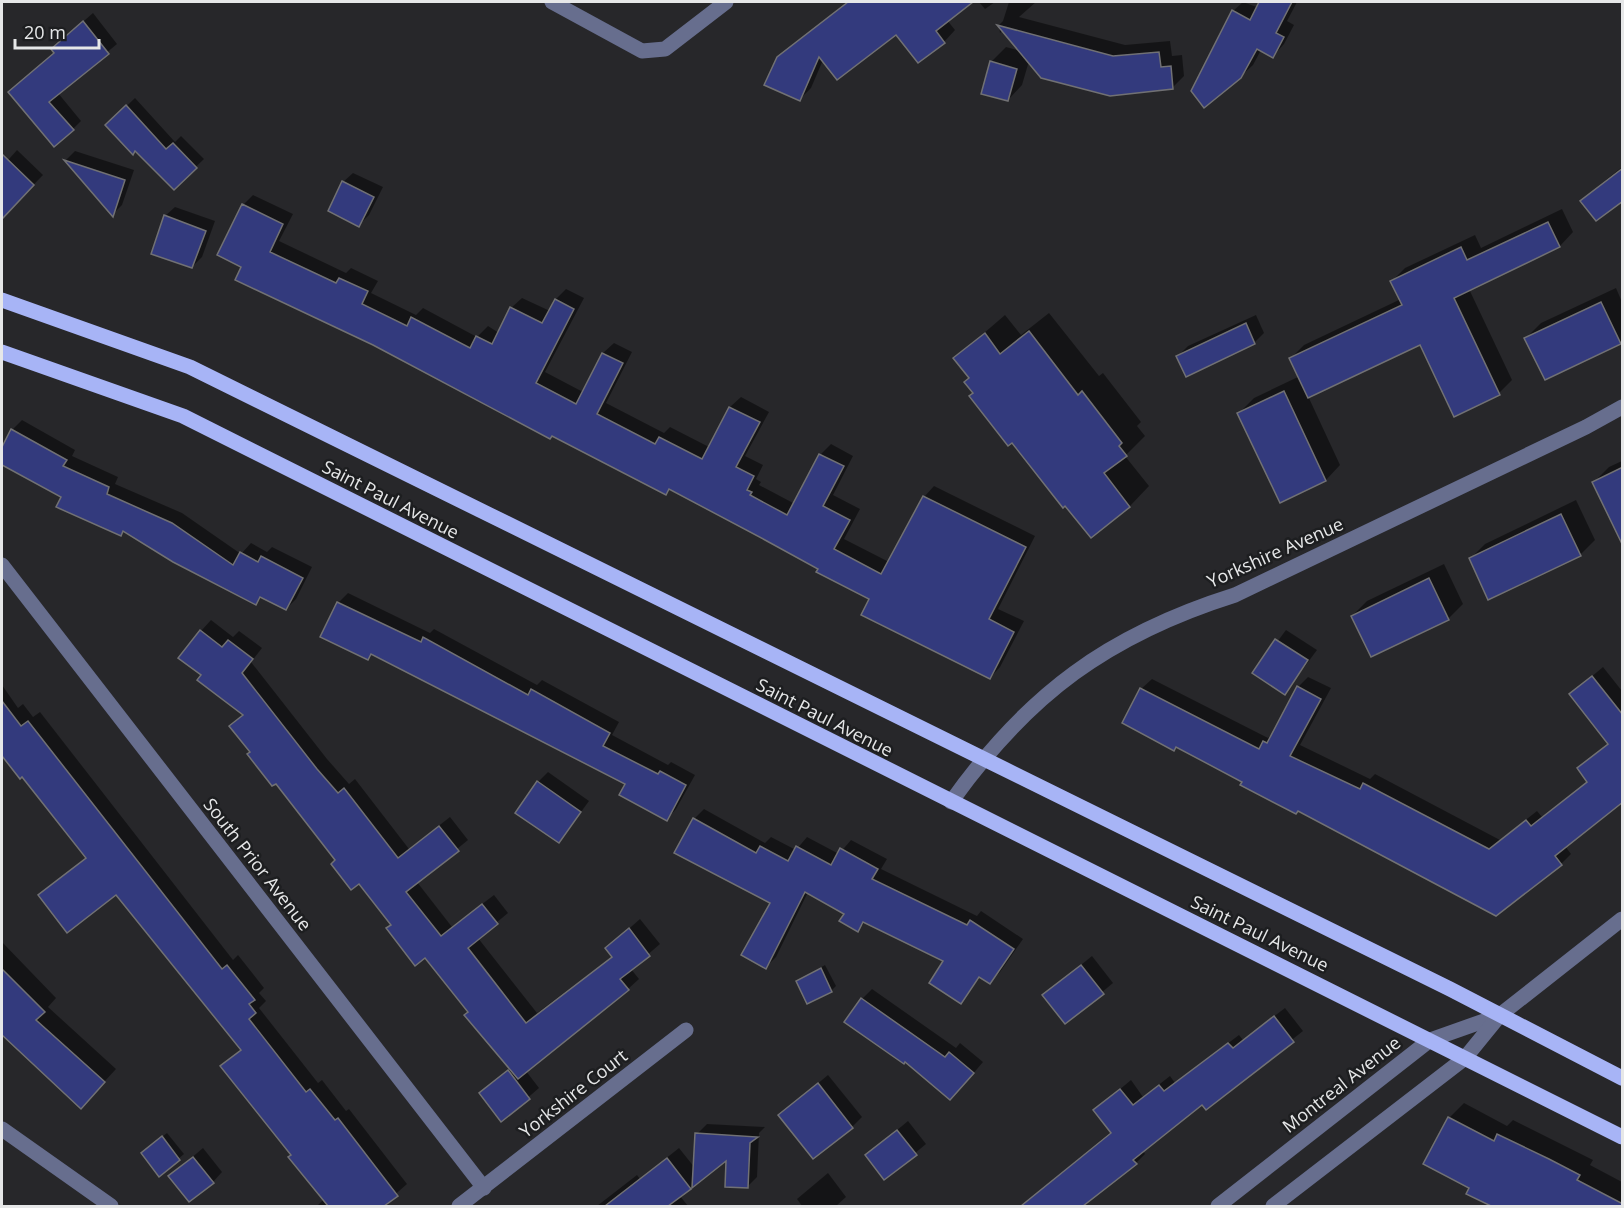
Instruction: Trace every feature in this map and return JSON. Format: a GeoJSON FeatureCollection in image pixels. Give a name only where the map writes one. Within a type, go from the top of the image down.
{"type":"FeatureCollection","features":[{"type":"Feature","properties":{"kind":"main road","name":"Saint Paul Avenue"},"geometry":{"type":"LineString","coordinates":[[2,300],[190,367],[1623,1078]]}},
{"type":"Feature","properties":{"kind":"main road","name":"Saint Paul Avenue"},"geometry":{"type":"LineString","coordinates":[[2,352],[183,416],[1623,1137]]}},
{"type":"Feature","properties":{"kind":"street"},"geometry":{"type":"LineString","coordinates":[[552,2],[642,51],[665,49],[726,2]]}},
{"type":"Feature","properties":{"kind":"street","name":"Yorkshire Avenue"},"geometry":{"type":"LineString","coordinates":[[951,802],[982,759],[1039,700],[1087,662],[1131,636],[1187,610],[1235,595],[1586,427],[1623,406]]}},
{"type":"Feature","properties":{"kind":"street","name":"South Prior Avenue"},"geometry":{"type":"LineString","coordinates":[[2,565],[483,1188]]}},
{"type":"Feature","properties":{"kind":"street","name":"Montreal Avenue"},"geometry":{"type":"LineString","coordinates":[[1273,1206],[1465,1058],[1500,1015],[1623,919]]}},
{"type":"Feature","properties":{"kind":"street","name":"Montreal Avenue"},"geometry":{"type":"LineString","coordinates":[[1218,1206],[1430,1040],[1500,1015]]}},
{"type":"Feature","properties":{"kind":"street","name":"Yorkshire Court"},"geometry":{"type":"LineString","coordinates":[[483,1188],[686,1030]]}},
{"type":"Feature","properties":{"kind":"street"},"geometry":{"type":"LineString","coordinates":[[2,1129],[111,1206]]}},
{"type":"Feature","properties":{"kind":"street"},"geometry":{"type":"LineString","coordinates":[[459,1206],[483,1188]]}},
{"type":"Feature","properties":{"kind":"building"},"geometry":{"type":"Polygon","coordinates":[[[848,2],[973,2],[936,31],[945,43],[918,63],[896,35],[837,80],[819,57],[800,101],[764,85],[777,57],[848,2]]]}},
{"type":"Feature","properties":{"kind":"building"},"geometry":{"type":"Polygon","coordinates":[[[1259,2],[1292,2],[1276,33],[1284,37],[1273,58],[1257,49],[1241,78],[1204,108],[1191,91],[1232,10],[1250,20],[1259,2]]]}},
{"type":"Feature","properties":{"kind":"building"},"geometry":{"type":"Polygon","coordinates":[[[83,21],[109,54],[49,102],[74,130],[54,147],[8,92],[54,53],[51,49],[83,21]]]}},
{"type":"Feature","properties":{"kind":"building"},"geometry":{"type":"Polygon","coordinates":[[[997,25],[1113,56],[1159,52],[1161,67],[1171,66],[1173,89],[1110,96],[1041,78],[997,25]]]}},
{"type":"Feature","properties":{"kind":"building"},"geometry":{"type":"Polygon","coordinates":[[[990,61],[1017,69],[1008,101],[981,94],[990,61]]]}},
{"type":"Feature","properties":{"kind":"building"},"geometry":{"type":"Polygon","coordinates":[[[126,105],[166,149],[173,143],[197,168],[174,190],[135,151],[133,155],[105,125],[126,105]]]}},
{"type":"Feature","properties":{"kind":"building"},"geometry":{"type":"Polygon","coordinates":[[[2,154],[34,185],[2,219],[2,154]]]}},
{"type":"Feature","properties":{"kind":"building"},"geometry":{"type":"Polygon","coordinates":[[[64,160],[125,180],[113,217],[64,160]]]}},
{"type":"Feature","properties":{"kind":"building"},"geometry":{"type":"Polygon","coordinates":[[[1623,168],[1623,201],[1596,221],[1580,201],[1623,168]]]}},
{"type":"Feature","properties":{"kind":"building"},"geometry":{"type":"Polygon","coordinates":[[[342,181],[374,197],[359,227],[328,211],[342,181]]]}},
{"type":"Feature","properties":{"kind":"building"},"geometry":{"type":"Polygon","coordinates":[[[242,204],[283,224],[270,252],[336,283],[339,278],[368,291],[362,304],[407,326],[411,317],[470,348],[476,336],[492,344],[510,307],[542,323],[555,299],[574,309],[536,383],[576,404],[602,353],[623,363],[597,414],[655,444],[659,437],[702,459],[729,407],[760,422],[736,467],[754,476],[747,490],[752,492],[750,495],[787,515],[819,454],[844,466],[823,506],[850,520],[834,549],[881,574],[923,496],[1026,547],[989,619],[1014,632],[990,679],[861,615],[869,599],[816,572],[818,569],[669,489],[666,495],[552,436],[550,439],[373,345],[235,280],[241,267],[217,255],[242,204]]]}},
{"type":"Feature","properties":{"kind":"building"},"geometry":{"type":"Polygon","coordinates":[[[164,215],[206,231],[192,268],[151,254],[164,215]]]}},
{"type":"Feature","properties":{"kind":"building"},"geometry":{"type":"Polygon","coordinates":[[[1548,222],[1560,247],[1454,298],[1500,395],[1454,417],[1420,345],[1308,398],[1289,358],[1402,305],[1390,281],[1461,247],[1467,260],[1548,222]]]}},
{"type":"Feature","properties":{"kind":"building"},"geometry":{"type":"Polygon","coordinates":[[[1601,302],[1621,344],[1545,380],[1524,338],[1601,302]]]}},
{"type":"Feature","properties":{"kind":"building"},"geometry":{"type":"Polygon","coordinates":[[[1246,323],[1255,344],[1186,377],[1176,356],[1246,323]]]}},
{"type":"Feature","properties":{"kind":"building"},"geometry":{"type":"Polygon","coordinates":[[[1029,331],[1078,395],[1082,391],[1122,443],[1119,446],[1127,456],[1104,473],[1130,507],[1091,538],[1065,506],[1063,508],[1012,443],[1008,446],[969,396],[973,393],[964,382],[969,378],[953,358],[985,333],[1000,354],[1029,331]]]}},
{"type":"Feature","properties":{"kind":"building"},"geometry":{"type":"Polygon","coordinates":[[[1284,391],[1326,481],[1280,503],[1237,413],[1284,391]]]}},
{"type":"Feature","properties":{"kind":"building"},"geometry":{"type":"Polygon","coordinates":[[[11,429],[67,460],[63,466],[109,487],[107,494],[172,523],[233,565],[240,552],[258,562],[261,556],[303,578],[286,610],[260,597],[256,605],[173,562],[123,531],[121,536],[56,507],[61,497],[2,465],[2,447],[11,429]]]}},
{"type":"Feature","properties":{"kind":"building"},"geometry":{"type":"Polygon","coordinates":[[[1623,467],[1623,546],[1592,482],[1623,467]]]}},
{"type":"Feature","properties":{"kind":"building"},"geometry":{"type":"Polygon","coordinates":[[[1561,514],[1581,556],[1488,600],[1469,558],[1561,514]]]}},
{"type":"Feature","properties":{"kind":"building"},"geometry":{"type":"Polygon","coordinates":[[[1429,578],[1449,620],[1371,657],[1351,616],[1429,578]]]}},
{"type":"Feature","properties":{"kind":"building"},"geometry":{"type":"Polygon","coordinates":[[[337,602],[421,642],[423,637],[528,695],[531,689],[610,733],[603,746],[658,774],[660,771],[686,785],[667,821],[619,795],[625,784],[371,654],[368,660],[320,637],[337,602]]]}},
{"type":"Feature","properties":{"kind":"building"},"geometry":{"type":"Polygon","coordinates":[[[200,630],[222,647],[228,640],[253,659],[242,673],[317,769],[338,793],[344,788],[398,858],[439,826],[459,851],[406,892],[441,936],[482,904],[498,924],[468,948],[526,1023],[612,957],[605,948],[629,928],[650,956],[620,979],[629,990],[518,1079],[464,1015],[468,1012],[425,958],[415,966],[386,928],[391,925],[359,884],[351,890],[331,864],[335,860],[276,784],[272,786],[247,754],[250,752],[229,726],[243,715],[197,680],[201,675],[178,658],[200,630]]]}},
{"type":"Feature","properties":{"kind":"building"},"geometry":{"type":"Polygon","coordinates":[[[1275,639],[1308,660],[1285,695],[1252,673],[1275,639]]]}},
{"type":"Feature","properties":{"kind":"building"},"geometry":{"type":"Polygon","coordinates":[[[1592,676],[1623,715],[1623,802],[1555,856],[1562,865],[1496,916],[1298,811],[1296,814],[1240,785],[1242,782],[1176,747],[1174,751],[1122,723],[1140,688],[1259,749],[1263,741],[1267,743],[1297,686],[1321,699],[1290,756],[1360,789],[1363,783],[1489,849],[1526,820],[1531,826],[1587,782],[1577,768],[1608,744],[1569,694],[1592,676]]]}},
{"type":"Feature","properties":{"kind":"building"},"geometry":{"type":"Polygon","coordinates":[[[2,701],[21,726],[28,721],[222,969],[227,965],[255,1000],[249,1004],[256,1013],[249,1019],[306,1092],[310,1089],[335,1120],[338,1118],[398,1196],[384,1206],[328,1206],[288,1157],[291,1155],[220,1066],[241,1050],[116,895],[67,933],[38,895],[86,858],[22,777],[20,779],[2,756],[2,701]]]}},
{"type":"Feature","properties":{"kind":"building"},"geometry":{"type":"Polygon","coordinates":[[[537,781],[581,812],[559,843],[515,813],[537,781]]]}},
{"type":"Feature","properties":{"kind":"building"},"geometry":{"type":"Polygon","coordinates":[[[693,818],[756,853],[760,846],[788,861],[796,846],[831,865],[840,848],[878,869],[872,879],[967,925],[970,920],[1014,949],[990,984],[979,977],[961,1004],[929,983],[943,961],[863,922],[858,932],[839,921],[844,914],[805,892],[766,969],[741,955],[770,903],[674,853],[693,818]]]}},
{"type":"Feature","properties":{"kind":"building"},"geometry":{"type":"Polygon","coordinates":[[[1081,965],[1104,994],[1065,1024],[1042,995],[1081,965]]]}},
{"type":"Feature","properties":{"kind":"building"},"geometry":{"type":"Polygon","coordinates":[[[821,968],[832,992],[807,1004],[796,981],[821,968]]]}},
{"type":"Feature","properties":{"kind":"building"},"geometry":{"type":"Polygon","coordinates":[[[2,969],[45,1012],[36,1020],[105,1082],[81,1109],[2,1035],[2,969]]]}},
{"type":"Feature","properties":{"kind":"building"},"geometry":{"type":"Polygon","coordinates":[[[861,998],[945,1057],[949,1052],[974,1073],[950,1100],[905,1062],[904,1064],[844,1022],[861,998]]]}},
{"type":"Feature","properties":{"kind":"building"},"geometry":{"type":"Polygon","coordinates":[[[1274,1016],[1294,1042],[1206,1110],[1202,1105],[1133,1160],[1137,1164],[1083,1206],[1021,1206],[1111,1133],[1093,1110],[1120,1089],[1133,1105],[1159,1085],[1164,1091],[1228,1043],[1233,1048],[1274,1016]]]}},
{"type":"Feature","properties":{"kind":"building"},"geometry":{"type":"Polygon","coordinates":[[[508,1070],[530,1099],[501,1122],[479,1093],[508,1070]]]}},
{"type":"Feature","properties":{"kind":"building"},"geometry":{"type":"Polygon","coordinates":[[[818,1083],[853,1128],[813,1159],[778,1115],[818,1083]]]}},
{"type":"Feature","properties":{"kind":"building"},"geometry":{"type":"Polygon","coordinates":[[[1448,1117],[1494,1141],[1497,1134],[1549,1159],[1580,1175],[1577,1180],[1623,1206],[1491,1206],[1466,1194],[1469,1188],[1423,1164],[1448,1117]]]}},
{"type":"Feature","properties":{"kind":"building"},"geometry":{"type":"Polygon","coordinates":[[[897,1130],[917,1155],[884,1180],[865,1155],[897,1130]]]}},
{"type":"Feature","properties":{"kind":"building"},"geometry":{"type":"Polygon","coordinates":[[[695,1133],[758,1137],[750,1143],[748,1188],[725,1187],[726,1161],[692,1188],[695,1133]]]}},
{"type":"Feature","properties":{"kind":"building"},"geometry":{"type":"Polygon","coordinates":[[[162,1136],[180,1160],[159,1177],[141,1153],[162,1136]]]}},
{"type":"Feature","properties":{"kind":"building"},"geometry":{"type":"Polygon","coordinates":[[[193,1157],[214,1183],[189,1202],[168,1176],[193,1157]]]}},
{"type":"Feature","properties":{"kind":"building"},"geometry":{"type":"Polygon","coordinates":[[[667,1158],[691,1189],[668,1206],[605,1206],[667,1158]]]}}]}
